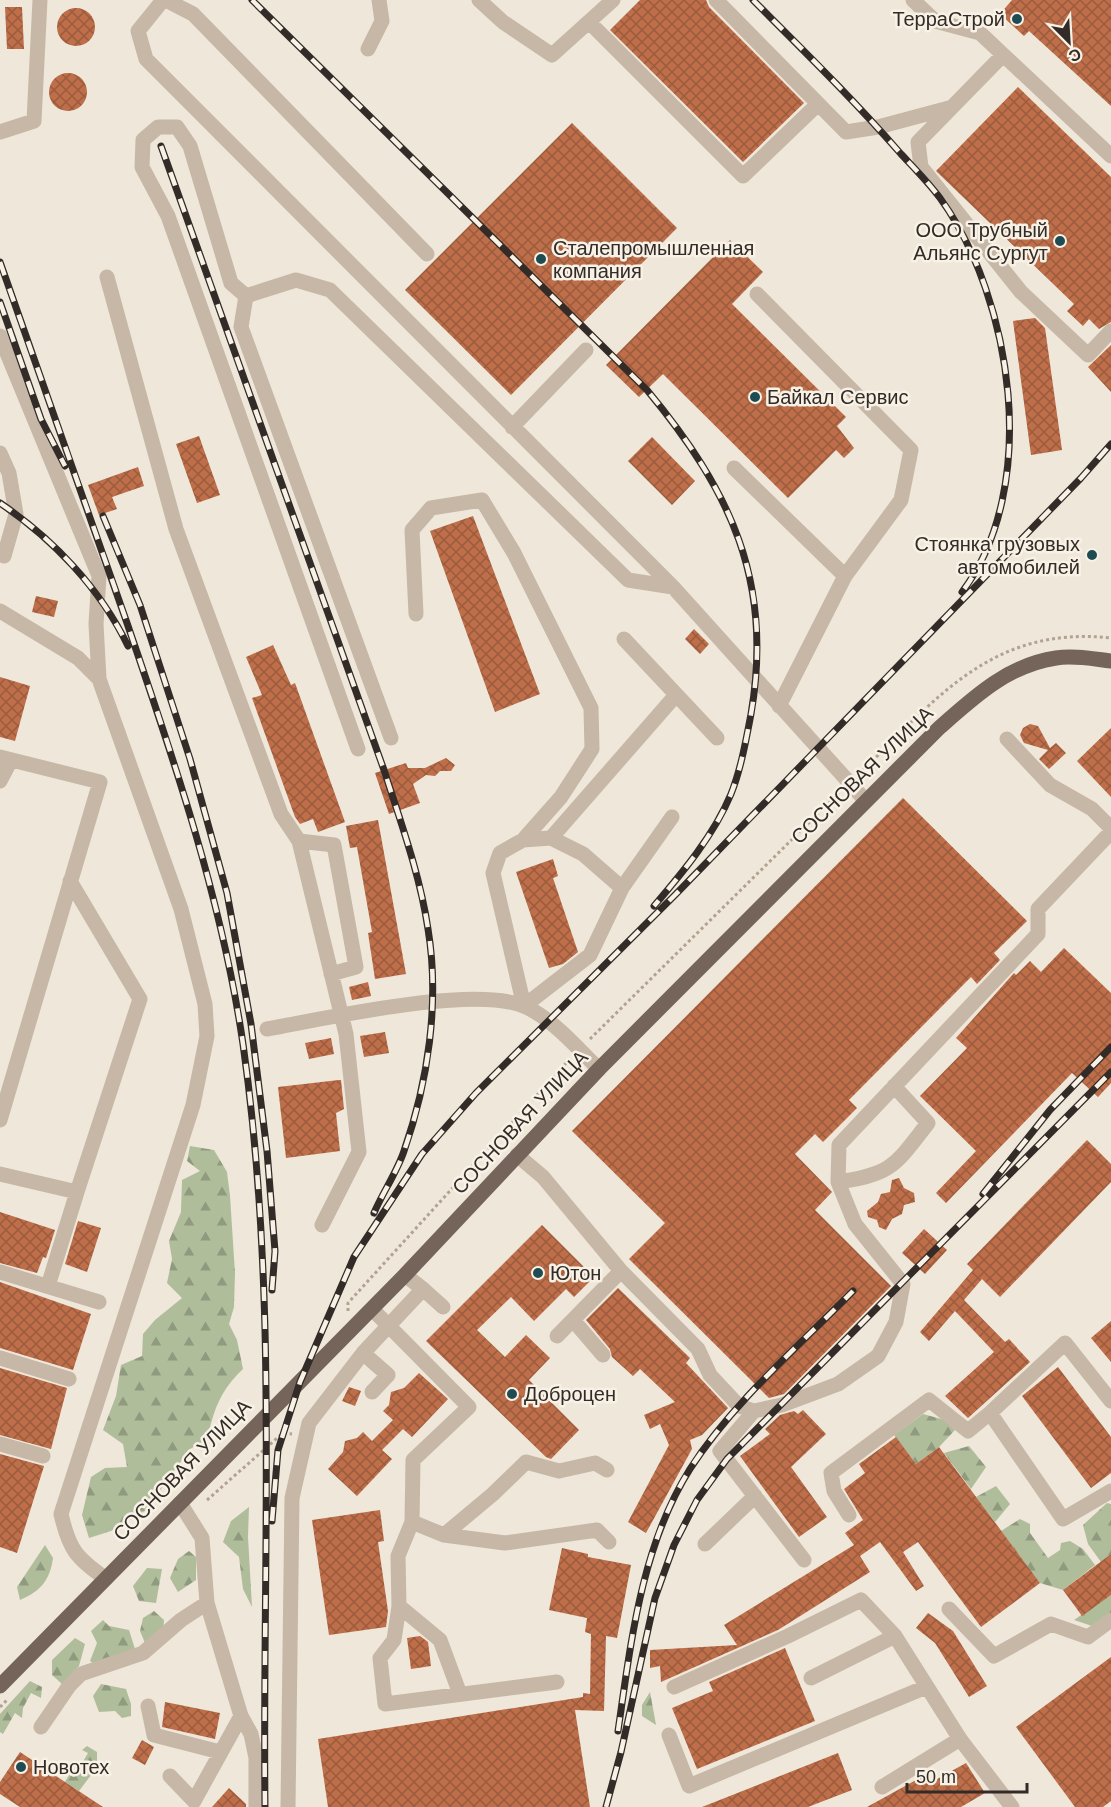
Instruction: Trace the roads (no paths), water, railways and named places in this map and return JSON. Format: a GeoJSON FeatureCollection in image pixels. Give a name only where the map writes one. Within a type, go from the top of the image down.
{"type":"FeatureCollection","features":[{"type":"Feature","properties":{"kind":"main road","name":"СОСНОВАЯ УЛИЦА"},"geometry":{"type":"LineString","coordinates":[[0,1686],[405,1275],[599,1069],[865,800],[961,708],[997,680],[1027,666],[1057,658],[1111,661]]}},
{"type":"Feature","properties":{"kind":"street"},"geometry":{"type":"LineString","coordinates":[[0,132],[34,121],[40,0]]}},
{"type":"Feature","properties":{"kind":"street"},"geometry":{"type":"LineString","coordinates":[[427,254],[193,14],[164,0],[138,31],[146,59],[673,587],[865,800]]}},
{"type":"Feature","properties":{"kind":"street"},"geometry":{"type":"LineString","coordinates":[[368,49],[382,21],[379,0]]}},
{"type":"Feature","properties":{"kind":"street"},"geometry":{"type":"LineString","coordinates":[[479,0],[502,22],[552,56],[613,0]]}},
{"type":"Feature","properties":{"kind":"street"},"geometry":{"type":"LineString","coordinates":[[716,0],[846,132],[878,127],[949,108]]}},
{"type":"Feature","properties":{"kind":"street"},"geometry":{"type":"LineString","coordinates":[[913,0],[935,21],[980,33],[1111,156]]}},
{"type":"Feature","properties":{"kind":"street"},"geometry":{"type":"LineString","coordinates":[[589,22],[743,176],[818,104]]}},
{"type":"Feature","properties":{"kind":"street"},"geometry":{"type":"LineString","coordinates":[[1003,55],[918,142],[921,167],[1021,292],[1088,355],[1111,332]]}},
{"type":"Feature","properties":{"kind":"street"},"geometry":{"type":"LineString","coordinates":[[246,296],[231,283],[190,146],[177,127],[158,127],[143,140],[142,167],[168,216],[358,749]]}},
{"type":"Feature","properties":{"kind":"street"},"geometry":{"type":"LineString","coordinates":[[107,277],[176,529],[281,814],[299,841],[346,1034],[359,1152],[322,1225]]}},
{"type":"Feature","properties":{"kind":"street"},"geometry":{"type":"LineString","coordinates":[[246,296],[296,280],[330,290],[628,580],[673,587]]}},
{"type":"Feature","properties":{"kind":"street"},"geometry":{"type":"LineString","coordinates":[[757,294],[911,450],[901,500],[845,576],[779,706]]}},
{"type":"Feature","properties":{"kind":"street"},"geometry":{"type":"LineString","coordinates":[[246,296],[241,327],[391,738]]}},
{"type":"Feature","properties":{"kind":"street"},"geometry":{"type":"LineString","coordinates":[[0,336],[99,576],[100,598],[96,624],[99,679],[181,909],[205,1004],[207,1036],[193,1105],[61,1514],[68,1543],[81,1561],[105,1578]]}},
{"type":"Feature","properties":{"kind":"street"},"geometry":{"type":"LineString","coordinates":[[512,427],[586,350]]}},
{"type":"Feature","properties":{"kind":"street"},"geometry":{"type":"LineString","coordinates":[[0,453],[16,514],[1,557]]}},
{"type":"Feature","properties":{"kind":"street"},"geometry":{"type":"LineString","coordinates":[[734,468],[845,576]]}},
{"type":"Feature","properties":{"kind":"street"},"geometry":{"type":"LineString","coordinates":[[416,614],[412,530],[431,508],[482,500],[514,553],[591,708],[592,749],[561,797],[523,840],[501,853],[493,873],[524,1006]]}},
{"type":"Feature","properties":{"kind":"street"},"geometry":{"type":"LineString","coordinates":[[0,611],[78,658],[99,679]]}},
{"type":"Feature","properties":{"kind":"street"},"geometry":{"type":"LineString","coordinates":[[624,639],[717,738]]}},
{"type":"Feature","properties":{"kind":"street"},"geometry":{"type":"LineString","coordinates":[[551,838],[676,695]]}},
{"type":"Feature","properties":{"kind":"street"},"geometry":{"type":"LineString","coordinates":[[804,1560],[720,1451],[754,1412],[782,1405],[838,1384],[878,1356],[896,1322],[903,1284],[855,1224],[838,1182],[839,1145],[1038,934],[1038,909],[1111,830],[1092,808],[1050,785],[1007,739]]}},
{"type":"Feature","properties":{"kind":"street"},"geometry":{"type":"LineString","coordinates":[[0,781],[6,758],[100,782],[0,1120]]}},
{"type":"Feature","properties":{"kind":"street"},"geometry":{"type":"LineString","coordinates":[[524,1006],[590,955],[622,888],[672,817]]}},
{"type":"Feature","properties":{"kind":"street"},"geometry":{"type":"LineString","coordinates":[[523,840],[551,838],[583,854],[622,888]]}},
{"type":"Feature","properties":{"kind":"street"},"geometry":{"type":"LineString","coordinates":[[299,841],[334,845],[356,967],[331,974]]}},
{"type":"Feature","properties":{"kind":"street"},"geometry":{"type":"LineString","coordinates":[[48,1286],[140,999],[70,881]]}},
{"type":"Feature","properties":{"kind":"street"},"geometry":{"type":"LineString","coordinates":[[267,1029],[341,1015],[433,1002],[490,1000],[524,1006],[547,1021],[599,1069]]}},
{"type":"Feature","properties":{"kind":"street"},"geometry":{"type":"LineString","coordinates":[[838,1182],[874,1177],[897,1162],[928,1123],[894,1086]]}},
{"type":"Feature","properties":{"kind":"street"},"geometry":{"type":"LineString","coordinates":[[517,1155],[543,1177],[621,1271],[698,1348],[710,1375],[739,1406],[754,1412]]}},
{"type":"Feature","properties":{"kind":"street"},"geometry":{"type":"LineString","coordinates":[[0,1174],[77,1192]]}},
{"type":"Feature","properties":{"kind":"street"},"geometry":{"type":"LineString","coordinates":[[557,1336],[621,1271]]}},
{"type":"Feature","properties":{"kind":"street"},"geometry":{"type":"LineString","coordinates":[[0,1272],[99,1302]]}},
{"type":"Feature","properties":{"kind":"street"},"geometry":{"type":"LineString","coordinates":[[405,1275],[443,1308]]}},
{"type":"Feature","properties":{"kind":"street"},"geometry":{"type":"LineString","coordinates":[[291,1803],[289,1566],[292,1498],[309,1423],[363,1353],[423,1289]]}},
{"type":"Feature","properties":{"kind":"street"},"geometry":{"type":"LineString","coordinates":[[372,1308],[388,1327],[469,1407],[413,1460],[412,1522],[398,1556],[399,1606],[394,1640],[380,1658],[385,1704],[557,1682]]}},
{"type":"Feature","properties":{"kind":"street"},"geometry":{"type":"LineString","coordinates":[[573,1320],[603,1355]]}},
{"type":"Feature","properties":{"kind":"street"},"geometry":{"type":"LineString","coordinates":[[849,1515],[834,1491],[831,1473],[928,1400],[968,1431],[1065,1343],[1111,1401]]}},
{"type":"Feature","properties":{"kind":"street"},"geometry":{"type":"LineString","coordinates":[[363,1353],[388,1375],[372,1392]]}},
{"type":"Feature","properties":{"kind":"street"},"geometry":{"type":"LineString","coordinates":[[0,1358],[69,1379]]}},
{"type":"Feature","properties":{"kind":"street"},"geometry":{"type":"LineString","coordinates":[[990,1413],[1063,1519],[1111,1491]]}},
{"type":"Feature","properties":{"kind":"street"},"geometry":{"type":"LineString","coordinates":[[0,1444],[43,1456]]}},
{"type":"Feature","properties":{"kind":"street"},"geometry":{"type":"LineString","coordinates":[[444,1535],[493,1494],[526,1462],[560,1471],[595,1463],[607,1470]]}},
{"type":"Feature","properties":{"kind":"street"},"geometry":{"type":"LineString","coordinates":[[705,1544],[755,1496]]}},
{"type":"Feature","properties":{"kind":"street"},"geometry":{"type":"LineString","coordinates":[[180,1503],[202,1538],[207,1603],[241,1716],[251,1734],[256,1758],[256,1807]]}},
{"type":"Feature","properties":{"kind":"street"},"geometry":{"type":"LineString","coordinates":[[412,1522],[444,1535],[506,1543],[597,1530],[609,1542]]}},
{"type":"Feature","properties":{"kind":"street"},"geometry":{"type":"LineString","coordinates":[[674,1687],[788,1636],[861,1600],[895,1636],[960,1739],[1012,1807]]}},
{"type":"Feature","properties":{"kind":"street"},"geometry":{"type":"LineString","coordinates":[[41,1727],[69,1686],[81,1674],[143,1653],[181,1620],[207,1603]]}},
{"type":"Feature","properties":{"kind":"street"},"geometry":{"type":"LineString","coordinates":[[399,1606],[440,1640],[460,1694]]}},
{"type":"Feature","properties":{"kind":"street"},"geometry":{"type":"LineString","coordinates":[[949,1609],[993,1656],[1052,1624],[1088,1637],[1111,1620]]}},
{"type":"Feature","properties":{"kind":"street"},"geometry":{"type":"LineString","coordinates":[[811,1678],[895,1636]]}},
{"type":"Feature","properties":{"kind":"street"},"geometry":{"type":"LineString","coordinates":[[669,1735],[690,1786],[926,1687]]}},
{"type":"Feature","properties":{"kind":"street"},"geometry":{"type":"LineString","coordinates":[[148,1706],[154,1735],[220,1752]]}},
{"type":"Feature","properties":{"kind":"street"},"geometry":{"type":"LineString","coordinates":[[170,1776],[194,1801],[241,1716]]}},
{"type":"Feature","properties":{"kind":"street"},"geometry":{"type":"LineString","coordinates":[[882,1787],[960,1739]]}},
{"type":"Feature","properties":{"kind":"railway"},"geometry":{"type":"LineString","coordinates":[[252,0],[647,390],[702,464],[722,501],[739,540],[750,579],[756,621],[757,666],[751,714],[738,775],[724,809],[697,853],[654,906]]}},
{"type":"Feature","properties":{"kind":"railway"},"geometry":{"type":"LineString","coordinates":[[753,0],[847,95],[940,198],[965,240],[985,288],[1000,340],[1008,394],[1009,448],[1002,501],[987,549],[962,592]]}},
{"type":"Feature","properties":{"kind":"railway"},"geometry":{"type":"LineString","coordinates":[[161,146],[384,770],[425,909],[433,985],[430,1042],[420,1097],[404,1151],[374,1213]]}},
{"type":"Feature","properties":{"kind":"railway"},"geometry":{"type":"LineString","coordinates":[[0,262],[179,778],[223,937],[234,990],[254,1139],[265,1329],[265,1807]]}},
{"type":"Feature","properties":{"kind":"railway"},"geometry":{"type":"LineString","coordinates":[[0,302],[41,419],[65,466]]}},
{"type":"Feature","properties":{"kind":"railway"},"geometry":{"type":"LineString","coordinates":[[272,1521],[278,1450],[300,1382],[354,1257],[422,1154],[476,1093],[675,895],[1081,478],[1111,444]]}},
{"type":"Feature","properties":{"kind":"railway"},"geometry":{"type":"LineString","coordinates":[[0,503],[38,532],[73,566],[104,604],[128,646]]}},
{"type":"Feature","properties":{"kind":"railway"},"geometry":{"type":"LineString","coordinates":[[103,516],[140,605],[190,759],[227,893],[251,1024],[267,1151],[275,1251],[272,1290]]}},
{"type":"Feature","properties":{"kind":"railway"},"geometry":{"type":"LineString","coordinates":[[983,1194],[1050,1110],[1111,1047]]}},
{"type":"Feature","properties":{"kind":"railway"},"geometry":{"type":"LineString","coordinates":[[606,1807],[621,1752],[655,1598],[674,1545],[697,1500],[727,1459],[1111,1072]]}},
{"type":"Feature","properties":{"kind":"railway"},"geometry":{"type":"LineString","coordinates":[[618,1731],[640,1596],[660,1530],[673,1499],[690,1469],[726,1421],[767,1376],[853,1291]]}},
{"type":"Feature","properties":{"kind":"place","name":"ТерраСтрой"},"geometry":{"type":"Point","coordinates":[1017,19]}},
{"type":"Feature","properties":{"kind":"place","name":"ООО Трубный Альянс Сургут"},"geometry":{"type":"Point","coordinates":[1060,241]}},
{"type":"Feature","properties":{"kind":"place","name":"Сталепромышленная компания"},"geometry":{"type":"Point","coordinates":[541,259]}},
{"type":"Feature","properties":{"kind":"place","name":"Байкал Сервис"},"geometry":{"type":"Point","coordinates":[755,397]}},
{"type":"Feature","properties":{"kind":"place","name":"Стоянка грузовых автомобилей"},"geometry":{"type":"Point","coordinates":[1092,555]}},
{"type":"Feature","properties":{"kind":"place","name":"Ютон"},"geometry":{"type":"Point","coordinates":[538,1273]}},
{"type":"Feature","properties":{"kind":"place","name":"Доброцен"},"geometry":{"type":"Point","coordinates":[512,1394]}},
{"type":"Feature","properties":{"kind":"place","name":"Новотех"},"geometry":{"type":"Point","coordinates":[21,1767]}}]}
